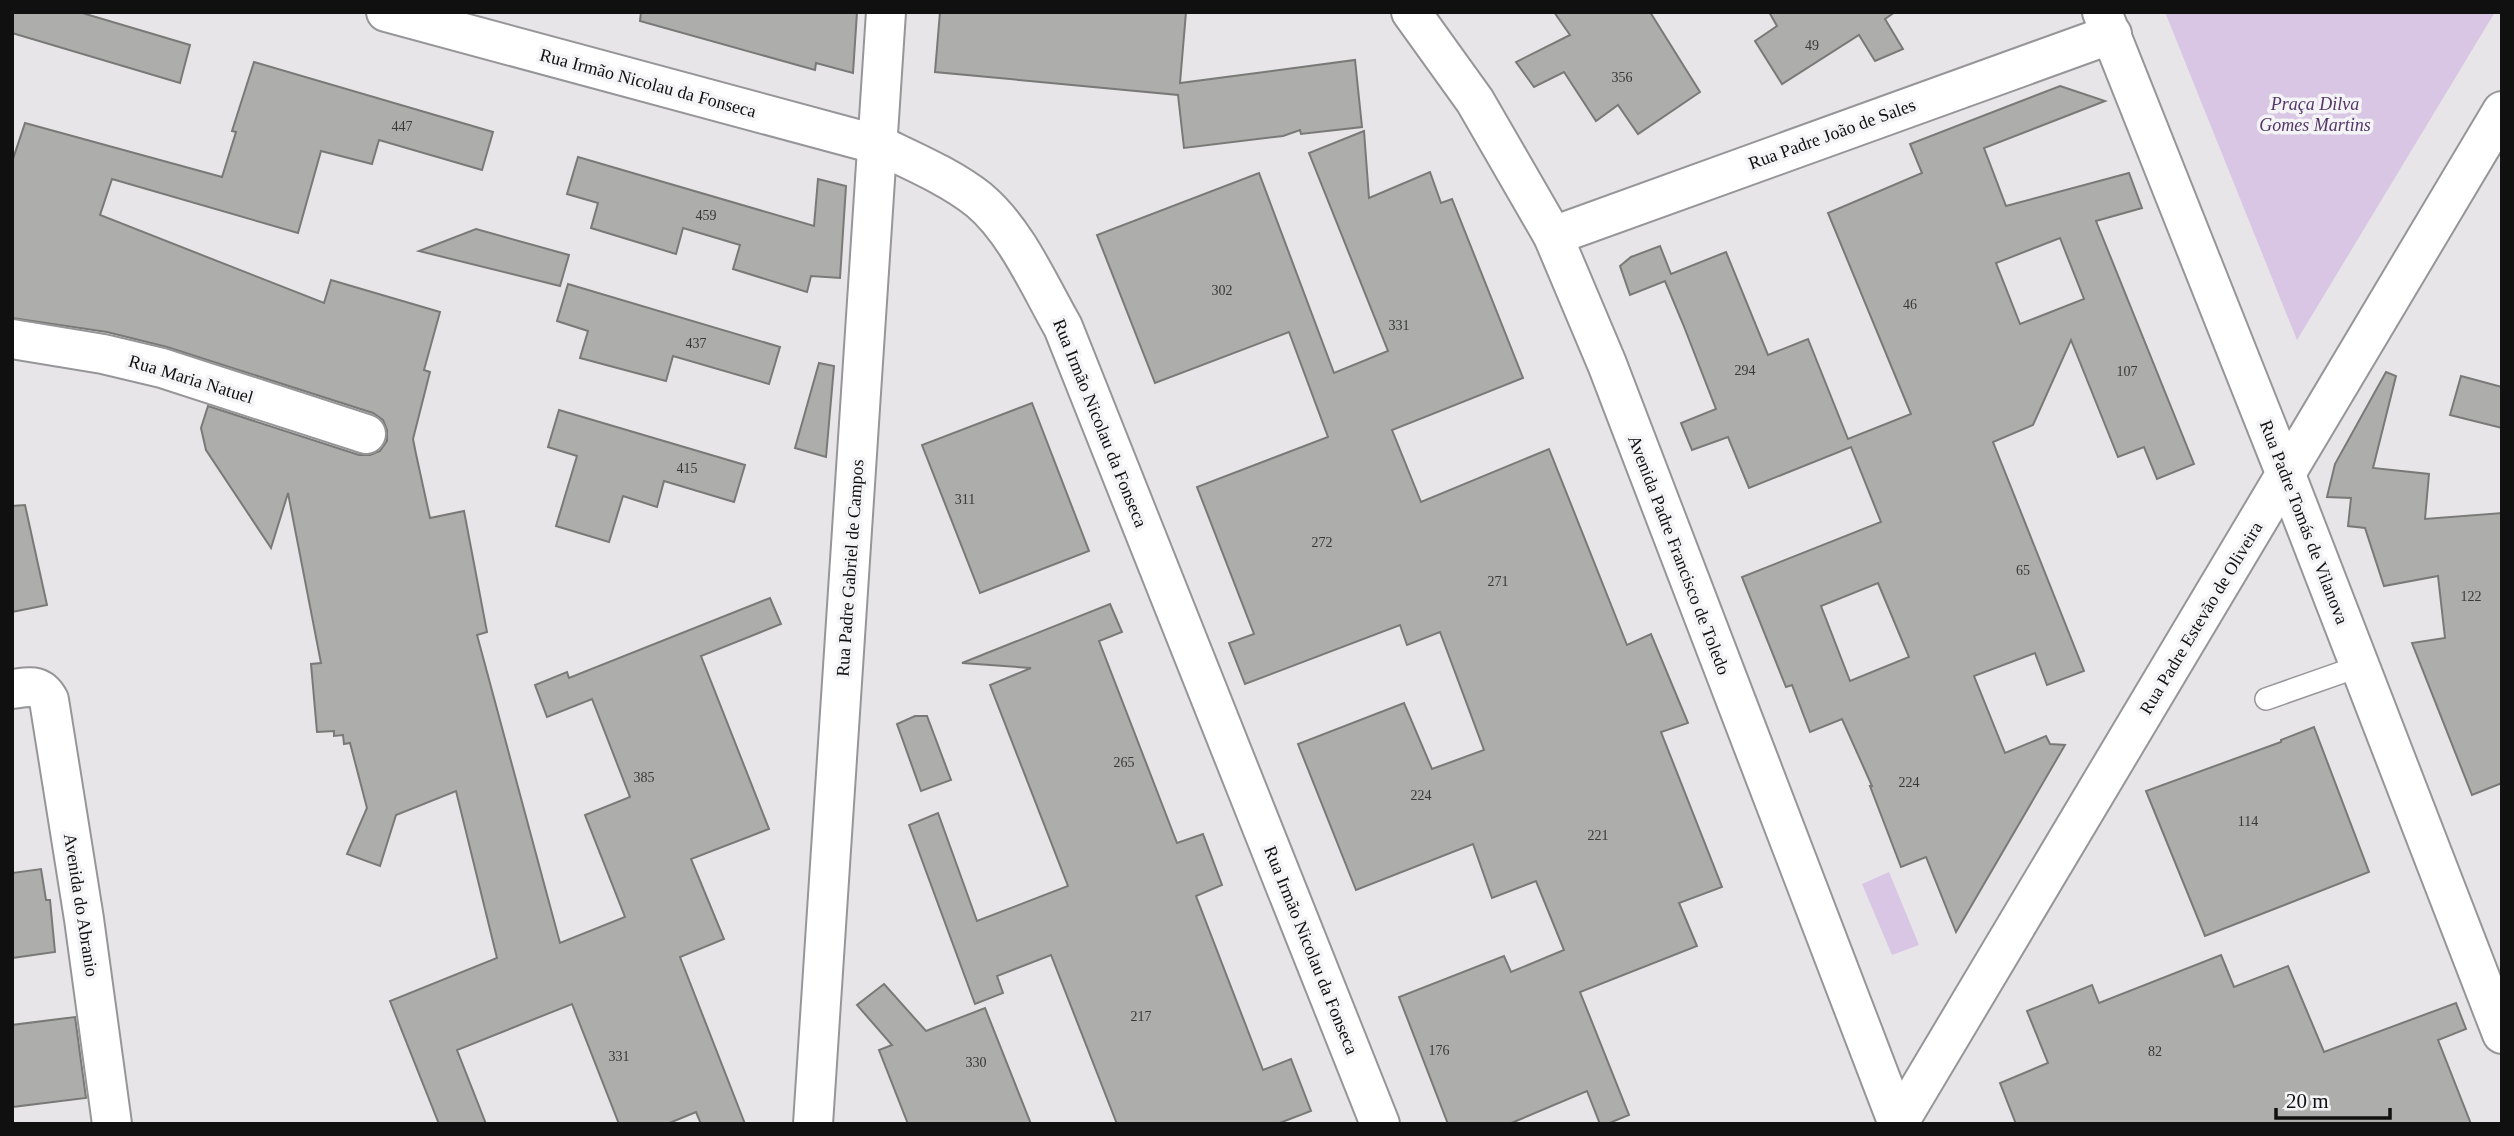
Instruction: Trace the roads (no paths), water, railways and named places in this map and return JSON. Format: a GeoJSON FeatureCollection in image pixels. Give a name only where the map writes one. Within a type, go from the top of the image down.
{"type":"FeatureCollection","features":[{"type":"Feature","properties":{"kind":"street","name":"Rua Irmão Nicolau da Fonseca"},"geometry":{"type":"LineString","coordinates":[[387,12],[879,145],[938,174],[979,201],[1015,241],[1063,327],[1380,1124]]}},
{"type":"Feature","properties":{"kind":"street","name":"Rua Padre Gabriel de Campos"},"geometry":{"type":"LineString","coordinates":[[813,1124],[886,12]]}},
{"type":"Feature","properties":{"kind":"street","name":"Avenida Padre Francisco de Toledo"},"geometry":{"type":"LineString","coordinates":[[1411,12],[1475,102],[1553,236],[1607,364],[1898,1124]]}},
{"type":"Feature","properties":{"kind":"street","name":"Rua Padre João de Sales"},"geometry":{"type":"LineString","coordinates":[[1553,236],[2107,23]]}},
{"type":"Feature","properties":{"kind":"street","name":"Rua Padre Tomás de Vilanova"},"geometry":{"type":"LineString","coordinates":[[2107,23],[2286,475],[2502,1034]]}},
{"type":"Feature","properties":{"kind":"street","name":"Rua Padre Estevão de Oliveira"},"geometry":{"type":"LineString","coordinates":[[1898,1124],[2502,111]]}},
{"type":"Feature","properties":{"kind":"street","name":"Rua Maria Natuel"},"geometry":{"type":"LineString","coordinates":[[12,339],[103,354],[162,368],[366,434]]}},
{"type":"Feature","properties":{"kind":"street","name":"Avenida do Abranio"},"geometry":{"type":"LineString","coordinates":[[27,689],[49,700],[86,932],[112,1124]]}},
{"type":"Feature","properties":{"kind":"lane"},"geometry":{"type":"LineString","coordinates":[[2266,699],[2360,666]]}},
{"type":"Feature","properties":{"kind":"park label","name":"Praça Dilva Gomes Martins"},"geometry":{"type":"Point","coordinates":[2315,114]}}]}
